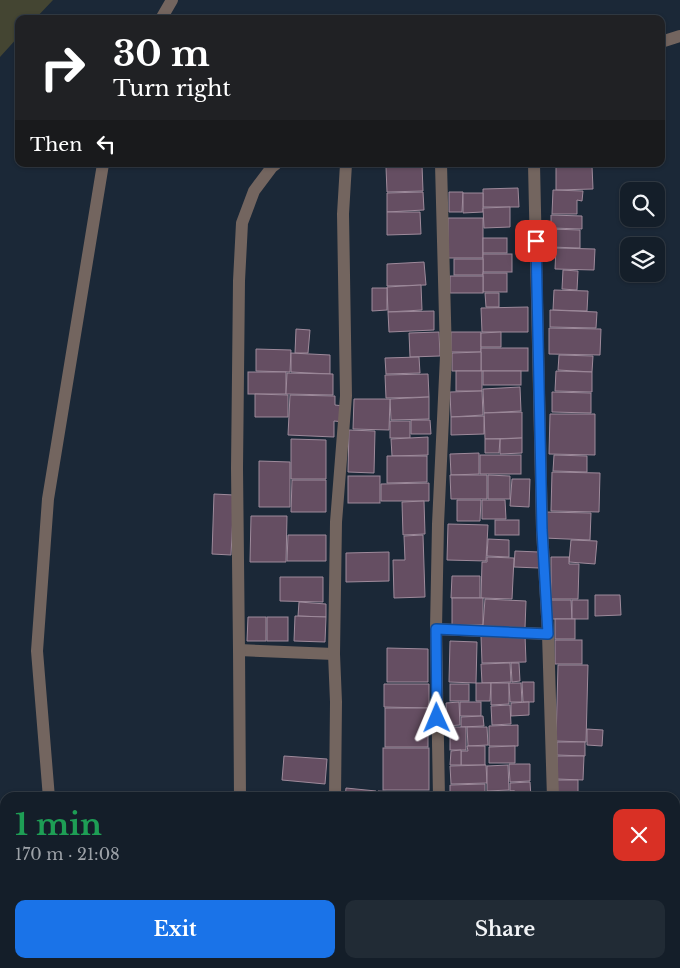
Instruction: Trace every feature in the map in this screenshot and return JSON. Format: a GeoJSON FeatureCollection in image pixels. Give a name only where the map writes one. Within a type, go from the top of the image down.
{"type":"FeatureCollection","features":[{"type":"Feature","properties":{"kind":"street"},"geometry":{"type":"LineString","coordinates":[[163,15],[172,0]]}},
{"type":"Feature","properties":{"kind":"street"},"geometry":{"type":"LineString","coordinates":[[665,41],[680,36]]}},
{"type":"Feature","properties":{"kind":"street"},"geometry":{"type":"LineString","coordinates":[[49,792],[37,651],[48,499],[103,167]]}},
{"type":"Feature","properties":{"kind":"street"},"geometry":{"type":"LineString","coordinates":[[240,792],[237,468],[239,281],[242,223],[254,191],[272,167]]}},
{"type":"Feature","properties":{"kind":"street"},"geometry":{"type":"LineString","coordinates":[[335,792],[336,702],[334,654],[336,522],[346,396],[343,214],[346,167]]}},
{"type":"Feature","properties":{"kind":"street"},"geometry":{"type":"LineString","coordinates":[[439,792],[436,629],[438,524],[446,356],[441,167]]}},
{"type":"Feature","properties":{"kind":"street"},"geometry":{"type":"LineString","coordinates":[[534,167],[542,530],[548,634],[553,792]]}},
{"type":"Feature","properties":{"kind":"street"},"geometry":{"type":"LineString","coordinates":[[436,629],[548,634]]}},
{"type":"Feature","properties":{"kind":"street"},"geometry":{"type":"LineString","coordinates":[[240,650],[334,654]]}},
{"type":"Feature","properties":{"kind":"green space"},"geometry":{"type":"Polygon","coordinates":[[[0,0],[53,0],[39,15],[15,15],[15,40],[0,57],[0,0]]]}},
{"type":"Feature","properties":{"kind":"building"},"geometry":{"type":"Polygon","coordinates":[[[386,167],[422,167],[423,191],[387,192],[386,167]]]}},
{"type":"Feature","properties":{"kind":"building"},"geometry":{"type":"Polygon","coordinates":[[[556,167],[592,167],[593,189],[556,190],[556,167]]]}},
{"type":"Feature","properties":{"kind":"building"},"geometry":{"type":"Polygon","coordinates":[[[518,188],[519,207],[483,207],[483,189],[518,188]]]}},
{"type":"Feature","properties":{"kind":"building"},"geometry":{"type":"Polygon","coordinates":[[[553,190],[583,191],[582,201],[577,200],[577,214],[552,214],[553,190]]]}},
{"type":"Feature","properties":{"kind":"building"},"geometry":{"type":"Polygon","coordinates":[[[423,192],[424,210],[387,212],[387,193],[423,192]]]}},
{"type":"Feature","properties":{"kind":"building"},"geometry":{"type":"Polygon","coordinates":[[[449,192],[463,192],[462,212],[449,212],[449,192]]]}},
{"type":"Feature","properties":{"kind":"building"},"geometry":{"type":"Polygon","coordinates":[[[463,193],[483,193],[483,212],[463,213],[463,193]]]}},
{"type":"Feature","properties":{"kind":"building"},"geometry":{"type":"Polygon","coordinates":[[[510,207],[510,227],[484,228],[483,208],[510,207]]]}},
{"type":"Feature","properties":{"kind":"building"},"geometry":{"type":"Polygon","coordinates":[[[387,212],[420,212],[421,234],[387,235],[387,212]]]}},
{"type":"Feature","properties":{"kind":"building"},"geometry":{"type":"Polygon","coordinates":[[[551,215],[582,216],[582,229],[551,228],[551,215]]]}},
{"type":"Feature","properties":{"kind":"building"},"geometry":{"type":"Polygon","coordinates":[[[448,218],[483,218],[483,258],[448,258],[448,218]]]}},
{"type":"Feature","properties":{"kind":"building"},"geometry":{"type":"Polygon","coordinates":[[[551,229],[580,230],[580,248],[550,247],[551,229]]]}},
{"type":"Feature","properties":{"kind":"building"},"geometry":{"type":"Polygon","coordinates":[[[483,238],[507,238],[507,253],[483,253],[483,238]]]}},
{"type":"Feature","properties":{"kind":"building"},"geometry":{"type":"Polygon","coordinates":[[[556,248],[595,249],[594,270],[555,269],[556,248]]]}},
{"type":"Feature","properties":{"kind":"building"},"geometry":{"type":"Polygon","coordinates":[[[483,254],[512,254],[512,272],[483,272],[483,254]]]}},
{"type":"Feature","properties":{"kind":"building"},"geometry":{"type":"Polygon","coordinates":[[[454,259],[483,259],[483,275],[454,275],[454,259]]]}},
{"type":"Feature","properties":{"kind":"building"},"geometry":{"type":"Polygon","coordinates":[[[424,262],[426,285],[387,286],[387,264],[424,262]]]}},
{"type":"Feature","properties":{"kind":"building"},"geometry":{"type":"Polygon","coordinates":[[[563,270],[578,271],[577,290],[562,289],[563,270]]]}},
{"type":"Feature","properties":{"kind":"building"},"geometry":{"type":"Polygon","coordinates":[[[483,273],[507,273],[507,292],[483,292],[483,273]]]}},
{"type":"Feature","properties":{"kind":"building"},"geometry":{"type":"Polygon","coordinates":[[[450,276],[483,276],[483,293],[450,293],[450,276]]]}},
{"type":"Feature","properties":{"kind":"building"},"geometry":{"type":"Polygon","coordinates":[[[421,285],[422,310],[388,312],[387,287],[421,285]]]}},
{"type":"Feature","properties":{"kind":"building"},"geometry":{"type":"Polygon","coordinates":[[[372,288],[387,288],[387,310],[372,311],[372,288]]]}},
{"type":"Feature","properties":{"kind":"building"},"geometry":{"type":"Polygon","coordinates":[[[554,290],[588,291],[587,311],[553,310],[554,290]]]}},
{"type":"Feature","properties":{"kind":"building"},"geometry":{"type":"Polygon","coordinates":[[[485,293],[499,293],[499,307],[486,307],[485,293]]]}},
{"type":"Feature","properties":{"kind":"building"},"geometry":{"type":"Polygon","coordinates":[[[528,307],[528,332],[482,332],[481,308],[528,307]]]}},
{"type":"Feature","properties":{"kind":"building"},"geometry":{"type":"Polygon","coordinates":[[[550,310],[597,312],[596,328],[550,327],[550,310]]]}},
{"type":"Feature","properties":{"kind":"building"},"geometry":{"type":"Polygon","coordinates":[[[434,311],[434,330],[389,332],[388,312],[434,311]]]}},
{"type":"Feature","properties":{"kind":"building"},"geometry":{"type":"Polygon","coordinates":[[[549,328],[601,329],[600,355],[549,354],[549,328]]]}},
{"type":"Feature","properties":{"kind":"building"},"geometry":{"type":"Polygon","coordinates":[[[296,329],[310,330],[308,353],[295,353],[296,329]]]}},
{"type":"Feature","properties":{"kind":"building"},"geometry":{"type":"Polygon","coordinates":[[[439,332],[440,356],[410,357],[409,333],[439,332]]]}},
{"type":"Feature","properties":{"kind":"building"},"geometry":{"type":"Polygon","coordinates":[[[451,332],[481,332],[481,352],[451,352],[451,332]]]}},
{"type":"Feature","properties":{"kind":"building"},"geometry":{"type":"Polygon","coordinates":[[[501,332],[501,347],[481,347],[481,333],[501,332]]]}},
{"type":"Feature","properties":{"kind":"building"},"geometry":{"type":"Polygon","coordinates":[[[481,348],[528,348],[528,371],[481,371],[481,348]]]}},
{"type":"Feature","properties":{"kind":"building"},"geometry":{"type":"Polygon","coordinates":[[[256,349],[291,350],[290,372],[256,371],[256,349]]]}},
{"type":"Feature","properties":{"kind":"building"},"geometry":{"type":"Polygon","coordinates":[[[481,352],[481,371],[452,371],[452,353],[481,352]]]}},
{"type":"Feature","properties":{"kind":"building"},"geometry":{"type":"Polygon","coordinates":[[[291,353],[330,355],[330,374],[291,372],[291,353]]]}},
{"type":"Feature","properties":{"kind":"building"},"geometry":{"type":"Polygon","coordinates":[[[559,355],[593,356],[592,372],[558,370],[559,355]]]}},
{"type":"Feature","properties":{"kind":"building"},"geometry":{"type":"Polygon","coordinates":[[[419,357],[420,373],[386,374],[385,358],[419,357]]]}},
{"type":"Feature","properties":{"kind":"building"},"geometry":{"type":"Polygon","coordinates":[[[456,371],[482,371],[482,391],[456,391],[456,371]]]}},
{"type":"Feature","properties":{"kind":"building"},"geometry":{"type":"Polygon","coordinates":[[[483,371],[521,371],[521,385],[483,385],[483,371]]]}},
{"type":"Feature","properties":{"kind":"building"},"geometry":{"type":"Polygon","coordinates":[[[556,371],[592,372],[592,392],[555,391],[556,371]]]}},
{"type":"Feature","properties":{"kind":"building"},"geometry":{"type":"Polygon","coordinates":[[[248,372],[286,372],[286,394],[248,394],[248,372]]]}},
{"type":"Feature","properties":{"kind":"building"},"geometry":{"type":"Polygon","coordinates":[[[287,373],[333,374],[333,395],[286,394],[287,373]]]}},
{"type":"Feature","properties":{"kind":"building"},"geometry":{"type":"Polygon","coordinates":[[[428,374],[429,397],[386,398],[385,375],[428,374]]]}},
{"type":"Feature","properties":{"kind":"building"},"geometry":{"type":"Polygon","coordinates":[[[520,387],[521,411],[484,413],[483,389],[520,387]]]}},
{"type":"Feature","properties":{"kind":"building"},"geometry":{"type":"Polygon","coordinates":[[[482,391],[483,415],[451,417],[450,392],[482,391]]]}},
{"type":"Feature","properties":{"kind":"building"},"geometry":{"type":"Polygon","coordinates":[[[552,392],[591,393],[591,413],[552,412],[552,392]]]}},
{"type":"Feature","properties":{"kind":"building"},"geometry":{"type":"Polygon","coordinates":[[[255,394],[288,395],[288,417],[255,417],[255,394]]]}},
{"type":"Feature","properties":{"kind":"building"},"geometry":{"type":"Polygon","coordinates":[[[290,395],[335,396],[335,405],[344,406],[344,422],[334,421],[334,437],[288,435],[290,395]]]}},
{"type":"Feature","properties":{"kind":"building"},"geometry":{"type":"Polygon","coordinates":[[[429,397],[429,419],[391,420],[390,399],[429,397]]]}},
{"type":"Feature","properties":{"kind":"building"},"geometry":{"type":"Polygon","coordinates":[[[354,399],[390,399],[389,430],[353,429],[354,399]]]}},
{"type":"Feature","properties":{"kind":"building"},"geometry":{"type":"Polygon","coordinates":[[[522,412],[522,438],[485,439],[484,413],[522,412]]]}},
{"type":"Feature","properties":{"kind":"building"},"geometry":{"type":"Polygon","coordinates":[[[550,414],[595,414],[595,455],[549,454],[550,414]]]}},
{"type":"Feature","properties":{"kind":"building"},"geometry":{"type":"Polygon","coordinates":[[[484,416],[484,434],[451,435],[451,417],[484,416]]]}},
{"type":"Feature","properties":{"kind":"building"},"geometry":{"type":"Polygon","coordinates":[[[411,420],[430,420],[431,434],[411,434],[411,420]]]}},
{"type":"Feature","properties":{"kind":"building"},"geometry":{"type":"Polygon","coordinates":[[[390,421],[410,421],[410,438],[390,438],[390,421]]]}},
{"type":"Feature","properties":{"kind":"building"},"geometry":{"type":"Polygon","coordinates":[[[349,430],[375,431],[374,473],[348,472],[349,430]]]}},
{"type":"Feature","properties":{"kind":"building"},"geometry":{"type":"Polygon","coordinates":[[[428,437],[428,455],[392,456],[391,439],[428,437]]]}},
{"type":"Feature","properties":{"kind":"building"},"geometry":{"type":"Polygon","coordinates":[[[522,438],[522,453],[500,454],[500,439],[522,438]]]}},
{"type":"Feature","properties":{"kind":"building"},"geometry":{"type":"Polygon","coordinates":[[[291,439],[326,440],[326,479],[291,479],[291,439]]]}},
{"type":"Feature","properties":{"kind":"building"},"geometry":{"type":"Polygon","coordinates":[[[485,439],[500,439],[499,453],[485,453],[485,439]]]}},
{"type":"Feature","properties":{"kind":"building"},"geometry":{"type":"Polygon","coordinates":[[[479,453],[479,474],[451,475],[450,454],[479,453]]]}},
{"type":"Feature","properties":{"kind":"building"},"geometry":{"type":"Polygon","coordinates":[[[480,455],[521,455],[521,474],[480,474],[480,455]]]}},
{"type":"Feature","properties":{"kind":"building"},"geometry":{"type":"Polygon","coordinates":[[[554,455],[587,456],[587,472],[553,471],[554,455]]]}},
{"type":"Feature","properties":{"kind":"building"},"geometry":{"type":"Polygon","coordinates":[[[387,456],[427,456],[427,482],[387,483],[387,456]]]}},
{"type":"Feature","properties":{"kind":"building"},"geometry":{"type":"Polygon","coordinates":[[[259,461],[290,462],[290,507],[259,507],[259,461]]]}},
{"type":"Feature","properties":{"kind":"building"},"geometry":{"type":"Polygon","coordinates":[[[552,472],[600,473],[599,512],[551,511],[552,472]]]}},
{"type":"Feature","properties":{"kind":"building"},"geometry":{"type":"Polygon","coordinates":[[[450,475],[487,475],[487,499],[451,499],[450,475]]]}},
{"type":"Feature","properties":{"kind":"building"},"geometry":{"type":"Polygon","coordinates":[[[488,475],[510,476],[510,499],[488,499],[488,475]]]}},
{"type":"Feature","properties":{"kind":"building"},"geometry":{"type":"Polygon","coordinates":[[[348,476],[380,476],[380,503],[348,503],[348,476]]]}},
{"type":"Feature","properties":{"kind":"building"},"geometry":{"type":"Polygon","coordinates":[[[512,479],[530,479],[529,507],[510,506],[512,479]]]}},
{"type":"Feature","properties":{"kind":"building"},"geometry":{"type":"Polygon","coordinates":[[[292,480],[326,480],[326,512],[291,512],[292,480]]]}},
{"type":"Feature","properties":{"kind":"building"},"geometry":{"type":"Polygon","coordinates":[[[429,483],[429,501],[381,501],[381,484],[429,483]]]}},
{"type":"Feature","properties":{"kind":"building"},"geometry":{"type":"Polygon","coordinates":[[[214,494],[234,495],[231,555],[212,554],[214,494]]]}},
{"type":"Feature","properties":{"kind":"building"},"geometry":{"type":"Polygon","coordinates":[[[457,500],[481,500],[480,521],[457,521],[457,500]]]}},
{"type":"Feature","properties":{"kind":"building"},"geometry":{"type":"Polygon","coordinates":[[[482,500],[505,500],[506,519],[482,519],[482,500]]]}},
{"type":"Feature","properties":{"kind":"building"},"geometry":{"type":"Polygon","coordinates":[[[424,501],[425,534],[403,535],[402,502],[424,501]]]}},
{"type":"Feature","properties":{"kind":"building"},"geometry":{"type":"Polygon","coordinates":[[[545,512],[591,513],[590,540],[544,538],[545,512]]]}},
{"type":"Feature","properties":{"kind":"building"},"geometry":{"type":"Polygon","coordinates":[[[251,516],[287,516],[286,562],[250,562],[251,516]]]}},
{"type":"Feature","properties":{"kind":"building"},"geometry":{"type":"Polygon","coordinates":[[[495,520],[519,520],[519,535],[495,535],[495,520]]]}},
{"type":"Feature","properties":{"kind":"building"},"geometry":{"type":"Polygon","coordinates":[[[448,524],[488,525],[486,561],[447,560],[448,524]]]}},
{"type":"Feature","properties":{"kind":"building"},"geometry":{"type":"Polygon","coordinates":[[[288,535],[326,535],[326,561],[287,561],[288,535]]]}},
{"type":"Feature","properties":{"kind":"building"},"geometry":{"type":"Polygon","coordinates":[[[423,535],[425,597],[394,598],[393,560],[405,560],[404,536],[423,535]]]}},
{"type":"Feature","properties":{"kind":"building"},"geometry":{"type":"Polygon","coordinates":[[[488,539],[509,540],[509,557],[487,556],[488,539]]]}},
{"type":"Feature","properties":{"kind":"building"},"geometry":{"type":"Polygon","coordinates":[[[571,540],[597,541],[595,564],[569,562],[571,540]]]}},
{"type":"Feature","properties":{"kind":"building"},"geometry":{"type":"Polygon","coordinates":[[[515,551],[539,552],[539,568],[514,567],[515,551]]]}},
{"type":"Feature","properties":{"kind":"building"},"geometry":{"type":"Polygon","coordinates":[[[389,552],[389,581],[346,582],[346,553],[389,552]]]}},
{"type":"Feature","properties":{"kind":"building"},"geometry":{"type":"Polygon","coordinates":[[[487,557],[514,558],[512,599],[481,598],[482,562],[487,562],[487,557]]]}},
{"type":"Feature","properties":{"kind":"building"},"geometry":{"type":"Polygon","coordinates":[[[551,557],[569,557],[569,564],[579,564],[578,599],[551,599],[551,557]]]}},
{"type":"Feature","properties":{"kind":"building"},"geometry":{"type":"Polygon","coordinates":[[[452,576],[480,576],[480,598],[451,598],[452,576]]]}},
{"type":"Feature","properties":{"kind":"building"},"geometry":{"type":"Polygon","coordinates":[[[280,577],[323,577],[323,602],[280,601],[280,577]]]}},
{"type":"Feature","properties":{"kind":"building"},"geometry":{"type":"Polygon","coordinates":[[[595,595],[620,595],[621,615],[595,616],[595,595]]]}},
{"type":"Feature","properties":{"kind":"building"},"geometry":{"type":"Polygon","coordinates":[[[452,598],[483,598],[483,625],[452,625],[452,598]]]}},
{"type":"Feature","properties":{"kind":"building"},"geometry":{"type":"Polygon","coordinates":[[[485,599],[526,601],[525,628],[483,626],[485,599]]]}},
{"type":"Feature","properties":{"kind":"building"},"geometry":{"type":"Polygon","coordinates":[[[551,600],[571,600],[572,619],[551,619],[551,600]]]}},
{"type":"Feature","properties":{"kind":"building"},"geometry":{"type":"Polygon","coordinates":[[[572,600],[588,600],[588,619],[572,619],[572,600]]]}},
{"type":"Feature","properties":{"kind":"building"},"geometry":{"type":"Polygon","coordinates":[[[299,602],[326,604],[326,617],[298,616],[299,602]]]}},
{"type":"Feature","properties":{"kind":"building"},"geometry":{"type":"Polygon","coordinates":[[[295,616],[326,617],[325,642],[294,641],[295,616]]]}},
{"type":"Feature","properties":{"kind":"building"},"geometry":{"type":"Polygon","coordinates":[[[248,617],[266,617],[266,641],[247,641],[248,617]]]}},
{"type":"Feature","properties":{"kind":"building"},"geometry":{"type":"Polygon","coordinates":[[[267,617],[288,617],[288,641],[267,641],[267,617]]]}},
{"type":"Feature","properties":{"kind":"building"},"geometry":{"type":"Polygon","coordinates":[[[555,619],[575,619],[575,639],[555,639],[555,619]]]}},
{"type":"Feature","properties":{"kind":"building"},"geometry":{"type":"Polygon","coordinates":[[[525,635],[526,662],[482,663],[481,636],[525,635]]]}},
{"type":"Feature","properties":{"kind":"building"},"geometry":{"type":"Polygon","coordinates":[[[555,640],[582,640],[582,664],[555,664],[555,640]]]}},
{"type":"Feature","properties":{"kind":"building"},"geometry":{"type":"Polygon","coordinates":[[[450,641],[477,642],[476,683],[449,682],[450,641]]]}},
{"type":"Feature","properties":{"kind":"building"},"geometry":{"type":"Polygon","coordinates":[[[387,648],[428,649],[428,682],[387,682],[387,648]]]}},
{"type":"Feature","properties":{"kind":"building"},"geometry":{"type":"Polygon","coordinates":[[[510,663],[511,682],[482,683],[481,664],[510,663]]]}},
{"type":"Feature","properties":{"kind":"building"},"geometry":{"type":"Polygon","coordinates":[[[511,663],[519,663],[520,681],[512,682],[511,663]]]}},
{"type":"Feature","properties":{"kind":"building"},"geometry":{"type":"Polygon","coordinates":[[[558,665],[588,665],[586,742],[556,741],[558,665]]]}},
{"type":"Feature","properties":{"kind":"building"},"geometry":{"type":"Polygon","coordinates":[[[522,682],[534,682],[534,702],[523,702],[522,682]]]}},
{"type":"Feature","properties":{"kind":"building"},"geometry":{"type":"Polygon","coordinates":[[[476,683],[491,683],[490,701],[476,701],[476,683]]]}},
{"type":"Feature","properties":{"kind":"building"},"geometry":{"type":"Polygon","coordinates":[[[491,683],[509,683],[509,704],[491,705],[491,683]]]}},
{"type":"Feature","properties":{"kind":"building"},"geometry":{"type":"Polygon","coordinates":[[[509,683],[521,683],[522,702],[510,702],[509,683]]]}},
{"type":"Feature","properties":{"kind":"building"},"geometry":{"type":"Polygon","coordinates":[[[384,684],[429,684],[429,708],[384,707],[384,684]]]}},
{"type":"Feature","properties":{"kind":"building"},"geometry":{"type":"Polygon","coordinates":[[[450,684],[469,684],[469,701],[450,701],[450,684]]]}},
{"type":"Feature","properties":{"kind":"building"},"geometry":{"type":"Polygon","coordinates":[[[459,702],[460,725],[447,726],[446,703],[459,702]]]}},
{"type":"Feature","properties":{"kind":"building"},"geometry":{"type":"Polygon","coordinates":[[[460,702],[481,702],[481,716],[460,716],[460,702]]]}},
{"type":"Feature","properties":{"kind":"building"},"geometry":{"type":"Polygon","coordinates":[[[529,702],[529,715],[511,716],[511,703],[529,702]]]}},
{"type":"Feature","properties":{"kind":"building"},"geometry":{"type":"Polygon","coordinates":[[[510,705],[511,724],[492,725],[491,706],[510,705]]]}},
{"type":"Feature","properties":{"kind":"building"},"geometry":{"type":"Polygon","coordinates":[[[385,708],[428,708],[428,747],[385,747],[385,708]]]}},
{"type":"Feature","properties":{"kind":"building"},"geometry":{"type":"Polygon","coordinates":[[[483,716],[484,726],[461,727],[461,717],[483,716]]]}},
{"type":"Feature","properties":{"kind":"building"},"geometry":{"type":"Polygon","coordinates":[[[518,725],[518,746],[489,746],[489,726],[518,725]]]}},
{"type":"Feature","properties":{"kind":"building"},"geometry":{"type":"Polygon","coordinates":[[[450,727],[466,727],[466,750],[450,750],[450,727]]]}},
{"type":"Feature","properties":{"kind":"building"},"geometry":{"type":"Polygon","coordinates":[[[467,727],[487,727],[488,745],[468,746],[467,727]]]}},
{"type":"Feature","properties":{"kind":"building"},"geometry":{"type":"Polygon","coordinates":[[[587,729],[603,730],[602,746],[587,745],[587,729]]]}},
{"type":"Feature","properties":{"kind":"building"},"geometry":{"type":"Polygon","coordinates":[[[557,742],[585,742],[585,756],[557,755],[557,742]]]}},
{"type":"Feature","properties":{"kind":"building"},"geometry":{"type":"Polygon","coordinates":[[[467,746],[485,746],[485,765],[461,765],[461,751],[468,751],[467,746]]]}},
{"type":"Feature","properties":{"kind":"building"},"geometry":{"type":"Polygon","coordinates":[[[515,746],[515,763],[489,763],[489,747],[515,746]]]}},
{"type":"Feature","properties":{"kind":"building"},"geometry":{"type":"Polygon","coordinates":[[[383,748],[429,748],[429,790],[383,790],[383,748]]]}},
{"type":"Feature","properties":{"kind":"building"},"geometry":{"type":"Polygon","coordinates":[[[461,750],[461,765],[450,765],[451,751],[461,750]]]}},
{"type":"Feature","properties":{"kind":"building"},"geometry":{"type":"Polygon","coordinates":[[[284,756],[327,759],[325,784],[282,780],[284,756]]]}},
{"type":"Feature","properties":{"kind":"building"},"geometry":{"type":"Polygon","coordinates":[[[557,756],[584,756],[583,780],[557,779],[557,756]]]}},
{"type":"Feature","properties":{"kind":"building"},"geometry":{"type":"Polygon","coordinates":[[[509,764],[530,764],[530,781],[510,782],[509,764]]]}},
{"type":"Feature","properties":{"kind":"building"},"geometry":{"type":"Polygon","coordinates":[[[486,765],[487,783],[451,784],[450,766],[486,765]]]}},
{"type":"Feature","properties":{"kind":"building"},"geometry":{"type":"Polygon","coordinates":[[[508,765],[509,790],[487,791],[487,766],[508,765]]]}},
{"type":"Feature","properties":{"kind":"building"},"geometry":{"type":"Polygon","coordinates":[[[557,780],[578,780],[578,792],[557,792],[557,780]]]}},
{"type":"Feature","properties":{"kind":"building"},"geometry":{"type":"Polygon","coordinates":[[[530,782],[531,792],[510,791],[510,783],[530,782]]]}},
{"type":"Feature","properties":{"kind":"building"},"geometry":{"type":"Polygon","coordinates":[[[485,784],[485,792],[450,792],[450,785],[485,784]]]}},
{"type":"Feature","properties":{"kind":"building"},"geometry":{"type":"Polygon","coordinates":[[[346,788],[376,791],[376,792],[346,792],[346,788]]]}},
{"type":"Feature","properties":{"kind":"route"},"geometry":{"type":"LineString","coordinates":[[437,718],[436,629],[548,634],[542,530],[536,241]]}}]}
